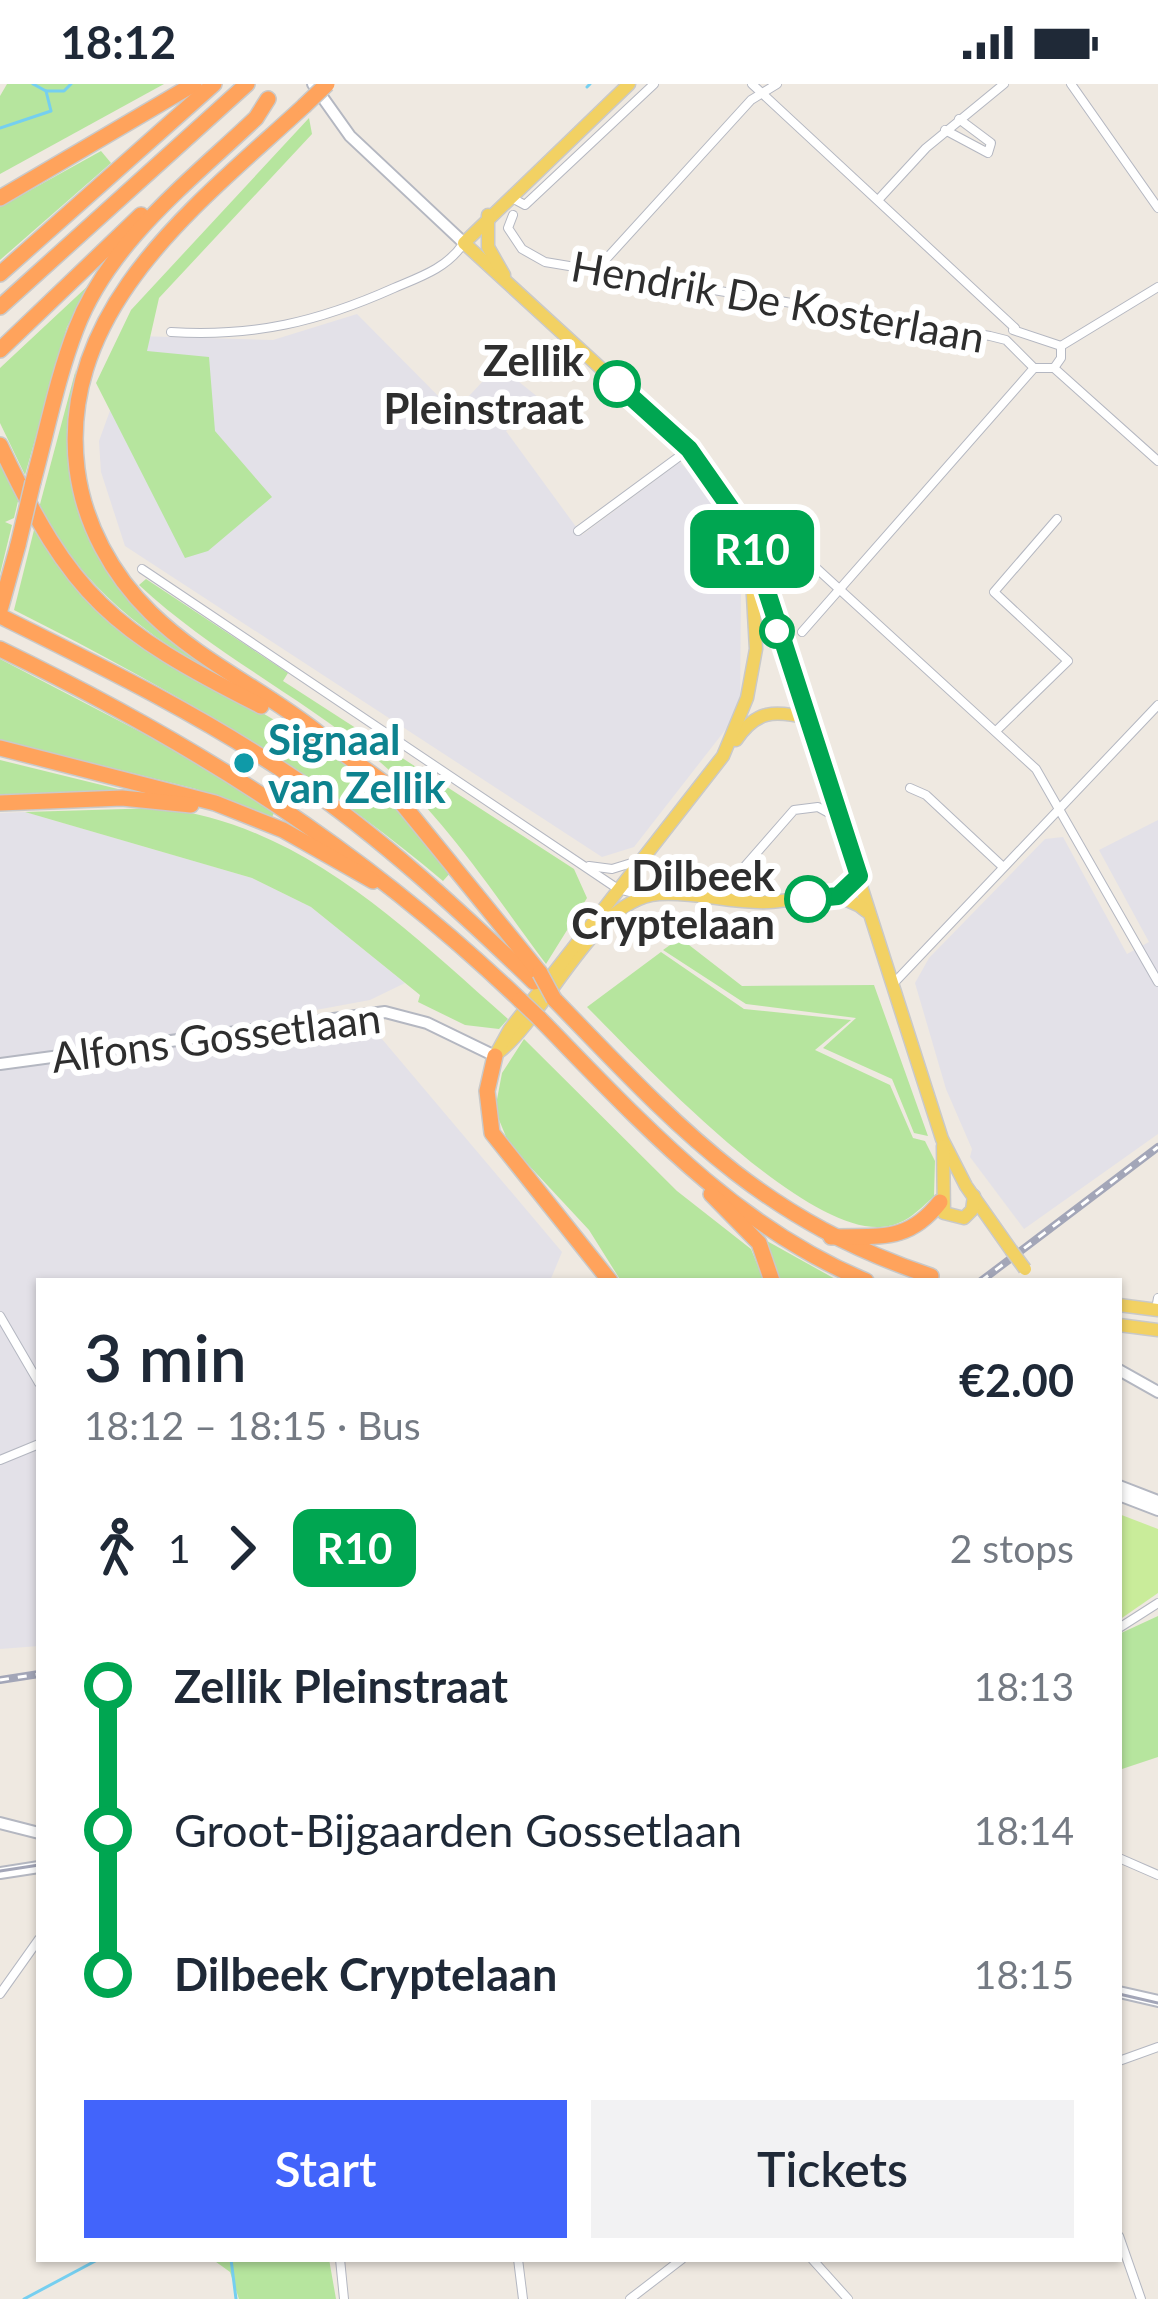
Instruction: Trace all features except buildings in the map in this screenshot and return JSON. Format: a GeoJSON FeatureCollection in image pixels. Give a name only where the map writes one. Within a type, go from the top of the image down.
{"type":"FeatureCollection","features":[{"type":"Feature","properties":{"kind":"highway"},"geometry":{"type":"LineString","coordinates":[[0,198],[194,84]]}},
{"type":"Feature","properties":{"kind":"highway"},"geometry":{"type":"LineString","coordinates":[[0,274],[214,84]]}},
{"type":"Feature","properties":{"kind":"highway"},"geometry":{"type":"LineString","coordinates":[[0,307],[247,84]]}},
{"type":"Feature","properties":{"kind":"highway"},"geometry":{"type":"LineString","coordinates":[[284,84],[118,256],[77,325],[0,613],[194,717],[296,780],[394,853],[537,978]]}},
{"type":"Feature","properties":{"kind":"highway"},"geometry":{"type":"LineString","coordinates":[[65,363],[128,270],[328,84]]}},
{"type":"Feature","properties":{"kind":"highway"},"geometry":{"type":"LineString","coordinates":[[0,350],[248,112],[268,99]]}},
{"type":"Feature","properties":{"kind":"highway"},"geometry":{"type":"LineString","coordinates":[[0,186],[56,166]]}},
{"type":"Feature","properties":{"kind":"highway"},"geometry":{"type":"LineString","coordinates":[[181,220],[122,290],[90,350],[75,425],[79,485],[103,549],[147,610],[225,672],[388,785],[554,999],[717,1161],[828,1237],[931,1276]]}},
{"type":"Feature","properties":{"kind":"highway"},"geometry":{"type":"LineString","coordinates":[[0,445],[55,553],[94,601],[182,665],[322,736]]}},
{"type":"Feature","properties":{"kind":"highway"},"geometry":{"type":"LineString","coordinates":[[0,650],[241,777],[393,887],[520,1000],[699,1177],[776,1235],[856,1278]]}},
{"type":"Feature","properties":{"kind":"highway"},"geometry":{"type":"LineString","coordinates":[[0,748],[228,808],[393,887]]}},
{"type":"Feature","properties":{"kind":"highway"},"geometry":{"type":"LineString","coordinates":[[0,802],[152,799],[216,812],[228,808]]}},
{"type":"Feature","properties":{"kind":"highway"},"geometry":{"type":"LineString","coordinates":[[495,1056],[487,1091],[492,1133],[608,1278]]}},
{"type":"Feature","properties":{"kind":"highway"},"geometry":{"type":"LineString","coordinates":[[699,1177],[721,1209],[759,1243],[771,1278]]}},
{"type":"Feature","properties":{"kind":"highway"},"geometry":{"type":"LineString","coordinates":[[828,1237],[896,1237],[922,1222],[942,1197]]}},
{"type":"Feature","properties":{"kind":"main road"},"geometry":{"type":"LineString","coordinates":[[629,84],[488,214],[464,243],[689,449],[719,487],[738,525],[756,618],[752,681],[723,756]]}},
{"type":"Feature","properties":{"kind":"main road"},"geometry":{"type":"LineString","coordinates":[[488,214],[488,247],[512,287]]}},
{"type":"Feature","properties":{"kind":"main road"},"geometry":{"type":"LineString","coordinates":[[738,525],[748,533],[942,1138],[970,1191],[1033,1278]]}},
{"type":"Feature","properties":{"kind":"main road"},"geometry":{"type":"LineString","coordinates":[[495,1056],[618,889],[751,721],[767,712],[807,718]]}},
{"type":"Feature","properties":{"kind":"main road"},"geometry":{"type":"LineString","coordinates":[[645,858],[644,880],[662,893]]}},
{"type":"Feature","properties":{"kind":"main road"},"geometry":{"type":"LineString","coordinates":[[838,896],[859,876]]}},
{"type":"Feature","properties":{"kind":"main road"},"geometry":{"type":"LineString","coordinates":[[495,1056],[515,1040],[606,921],[645,896],[662,893],[723,902],[838,896],[866,911]]}},
{"type":"Feature","properties":{"kind":"main road"},"geometry":{"type":"LineString","coordinates":[[942,1138],[946,1216],[958,1220],[973,1210],[970,1191]]}},
{"type":"Feature","properties":{"kind":"main road"},"geometry":{"type":"LineString","coordinates":[[942,1197],[970,1191]]}},
{"type":"Feature","properties":{"kind":"main road"},"geometry":{"type":"LineString","coordinates":[[931,1276],[938,1278]]}},
{"type":"Feature","properties":{"kind":"main road"},"geometry":{"type":"LineString","coordinates":[[1122,1306],[1157,1306]]}},
{"type":"Feature","properties":{"kind":"main road"},"geometry":{"type":"LineString","coordinates":[[1122,1325],[1158,1330]]}},
{"type":"Feature","properties":{"kind":"street"},"geometry":{"type":"LineString","coordinates":[[171,332],[227,335],[283,329],[352,307],[432,271],[453,258],[464,243],[350,136],[313,84]]}},
{"type":"Feature","properties":{"kind":"street"},"geometry":{"type":"LineString","coordinates":[[509,196],[525,205],[654,84]]}},
{"type":"Feature","properties":{"kind":"street"},"geometry":{"type":"LineString","coordinates":[[752,84],[1015,328]]}},
{"type":"Feature","properties":{"kind":"street"},"geometry":{"type":"LineString","coordinates":[[596,271],[762,94],[777,84]]}},
{"type":"Feature","properties":{"kind":"street"},"geometry":{"type":"LineString","coordinates":[[879,200],[945,130],[1004,84]]}},
{"type":"Feature","properties":{"kind":"street"},"geometry":{"type":"LineString","coordinates":[[1071,84],[1158,208]]}},
{"type":"Feature","properties":{"kind":"street"},"geometry":{"type":"LineString","coordinates":[[945,130],[988,153],[991,143],[958,119]]}},
{"type":"Feature","properties":{"kind":"street","name":"Hendrik De Kosterlaan"},"geometry":{"type":"LineString","coordinates":[[513,215],[508,228],[522,249],[545,262],[1006,340],[1034,368],[1054,368]]}},
{"type":"Feature","properties":{"kind":"street"},"geometry":{"type":"LineString","coordinates":[[1158,287],[1060,346],[1061,358],[1054,368],[1158,461]]}},
{"type":"Feature","properties":{"kind":"street","name":"Hendrik De Kosterlaan"},"geometry":{"type":"LineString","coordinates":[[1006,340],[1015,328],[1060,346]]}},
{"type":"Feature","properties":{"kind":"street"},"geometry":{"type":"LineString","coordinates":[[802,632],[1034,368]]}},
{"type":"Feature","properties":{"kind":"street"},"geometry":{"type":"LineString","coordinates":[[578,531],[689,449]]}},
{"type":"Feature","properties":{"kind":"street"},"geometry":{"type":"LineString","coordinates":[[997,730],[1068,661],[994,592],[1057,519]]}},
{"type":"Feature","properties":{"kind":"street"},"geometry":{"type":"LineString","coordinates":[[738,525],[763,523],[1036,769],[1140,949],[1153,963],[1158,982]]}},
{"type":"Feature","properties":{"kind":"street"},"geometry":{"type":"LineString","coordinates":[[142,569],[618,889],[645,896]]}},
{"type":"Feature","properties":{"kind":"street"},"geometry":{"type":"LineString","coordinates":[[891,986],[1158,705]]}},
{"type":"Feature","properties":{"kind":"street"},"geometry":{"type":"LineString","coordinates":[[910,788],[926,795],[1002,866]]}},
{"type":"Feature","properties":{"kind":"street"},"geometry":{"type":"LineString","coordinates":[[723,902],[725,890],[794,810],[818,807],[839,818]]}},
{"type":"Feature","properties":{"kind":"street"},"geometry":{"type":"LineString","coordinates":[[588,866],[612,869],[645,858]]}},
{"type":"Feature","properties":{"kind":"street","name":"Alfons Gossetlaan"},"geometry":{"type":"LineString","coordinates":[[0,1064],[385,1012],[427,1023],[495,1056]]}},
{"type":"Feature","properties":{"kind":"street"},"geometry":{"type":"LineString","coordinates":[[0,1316],[36,1378]]}},
{"type":"Feature","properties":{"kind":"street"},"geometry":{"type":"LineString","coordinates":[[1122,1372],[1158,1392]]}},
{"type":"Feature","properties":{"kind":"street"},"geometry":{"type":"LineString","coordinates":[[0,1460],[36,1445]]}},
{"type":"Feature","properties":{"kind":"street"},"geometry":{"type":"LineString","coordinates":[[1122,1492],[1158,1501]]}},
{"type":"Feature","properties":{"kind":"street"},"geometry":{"type":"LineString","coordinates":[[1122,1492],[1158,1510]]}},
{"type":"Feature","properties":{"kind":"street"},"geometry":{"type":"LineString","coordinates":[[1122,1626],[1158,1603]]}},
{"type":"Feature","properties":{"kind":"street"},"geometry":{"type":"LineString","coordinates":[[0,1823],[36,1832]]}},
{"type":"Feature","properties":{"kind":"street"},"geometry":{"type":"LineString","coordinates":[[1122,1859],[1158,1875]]}},
{"type":"Feature","properties":{"kind":"street"},"geometry":{"type":"LineString","coordinates":[[0,1873],[36,1867]]}},
{"type":"Feature","properties":{"kind":"street"},"geometry":{"type":"LineString","coordinates":[[0,1994],[36,1944]]}},
{"type":"Feature","properties":{"kind":"street"},"geometry":{"type":"LineString","coordinates":[[1122,1993],[1158,2001]]}},
{"type":"Feature","properties":{"kind":"street"},"geometry":{"type":"LineString","coordinates":[[1122,2060],[1158,2047]]}},
{"type":"Feature","properties":{"kind":"street"},"geometry":{"type":"LineString","coordinates":[[1122,2245],[1141,2299]]}},
{"type":"Feature","properties":{"kind":"street"},"geometry":{"type":"LineString","coordinates":[[340,2262],[344,2299]]}},
{"type":"Feature","properties":{"kind":"street"},"geometry":{"type":"LineString","coordinates":[[518,2262],[523,2299]]}},
{"type":"Feature","properties":{"kind":"street"},"geometry":{"type":"LineString","coordinates":[[630,2299],[678,2262]]}},
{"type":"Feature","properties":{"kind":"street"},"geometry":{"type":"LineString","coordinates":[[815,2262],[848,2299]]}},
{"type":"Feature","properties":{"kind":"shaded area"},"geometry":{"type":"Polygon","coordinates":[[[357,314],[454,412],[498,365],[544,402],[506,431],[582,535],[680,462],[708,494],[741,589],[740,711],[634,847],[602,857],[125,546],[101,472],[99,441],[137,336],[273,340],[357,314]]]}},
{"type":"Feature","properties":{"kind":"shaded area"},"geometry":{"type":"Polygon","coordinates":[[[25,812],[252,878],[311,907],[405,983],[370,1000],[305,1012],[308,1034],[371,1026],[562,1252],[551,1278],[36,1278],[36,1646],[0,1649],[0,813],[25,812]]]}},
{"type":"Feature","properties":{"kind":"shaded area"},"geometry":{"type":"Polygon","coordinates":[[[1158,820],[1158,1134],[1024,1229],[970,1157],[972,1149],[946,1089],[915,983],[929,958],[1045,839],[1063,837],[1127,954],[1149,942],[1099,850],[1158,820]]]}},
{"type":"Feature","properties":{"kind":"green space"},"geometry":{"type":"Polygon","coordinates":[[[7,84],[164,84],[0,174],[0,96],[7,84]]]}},
{"type":"Feature","properties":{"kind":"green space"},"geometry":{"type":"Polygon","coordinates":[[[309,118],[312,134],[159,298],[147,351],[209,357],[215,431],[272,497],[208,551],[185,558],[96,383],[131,310],[309,118]]]}},
{"type":"Feature","properties":{"kind":"green space"},"geometry":{"type":"Polygon","coordinates":[[[101,151],[111,163],[0,260],[0,207],[101,151]]]}},
{"type":"Feature","properties":{"kind":"green space"},"geometry":{"type":"Polygon","coordinates":[[[91,283],[67,327],[25,475],[0,423],[0,368],[91,283]]]}},
{"type":"Feature","properties":{"kind":"green space"},"geometry":{"type":"Polygon","coordinates":[[[76,369],[68,423],[74,489],[120,587],[163,635],[225,679],[119,607],[76,562],[39,508],[76,369]]]}},
{"type":"Feature","properties":{"kind":"green space"},"geometry":{"type":"Polygon","coordinates":[[[0,458],[19,497],[14,518],[5,522],[12,525],[0,574],[0,458]]]}},
{"type":"Feature","properties":{"kind":"green space"},"geometry":{"type":"Polygon","coordinates":[[[34,530],[70,582],[122,630],[364,773],[451,872],[443,881],[341,802],[237,732],[14,610],[34,530]]]}},
{"type":"Feature","properties":{"kind":"green space"},"geometry":{"type":"Polygon","coordinates":[[[146,579],[288,673],[283,681],[574,869],[587,898],[546,964],[464,852],[395,775],[166,609],[139,585],[146,579]]]}},
{"type":"Feature","properties":{"kind":"green space"},"geometry":{"type":"Polygon","coordinates":[[[0,659],[181,753],[275,811],[272,817],[196,789],[0,740],[0,659]]]}},
{"type":"Feature","properties":{"kind":"green space"},"geometry":{"type":"Polygon","coordinates":[[[0,760],[122,790],[0,797],[0,760]]]}},
{"type":"Feature","properties":{"kind":"green space"},"geometry":{"type":"Polygon","coordinates":[[[159,808],[211,818],[305,858],[391,917],[508,1019],[499,1029],[465,1025],[418,1002],[420,995],[311,907],[252,878],[25,812],[159,808]]]}},
{"type":"Feature","properties":{"kind":"green space"},"geometry":{"type":"Polygon","coordinates":[[[680,938],[742,986],[874,985],[928,1136],[914,1133],[892,1079],[823,1048],[856,1018],[746,1004],[663,950],[680,938]]]}},
{"type":"Feature","properties":{"kind":"green space"},"geometry":{"type":"Polygon","coordinates":[[[661,952],[744,1009],[851,1020],[815,1050],[890,1085],[913,1138],[925,1141],[935,1161],[934,1196],[896,1224],[880,1227],[846,1221],[808,1202],[724,1140],[587,1007],[661,952]]]}},
{"type":"Feature","properties":{"kind":"green space"},"geometry":{"type":"Polygon","coordinates":[[[524,1039],[677,1191],[751,1249],[763,1278],[619,1278],[589,1230],[509,1144],[495,1110],[502,1073],[524,1039]]]}},
{"type":"Feature","properties":{"kind":"green space"},"geometry":{"type":"Polygon","coordinates":[[[767,1241],[833,1278],[779,1278],[767,1241]]]}},
{"type":"Feature","properties":{"kind":"green space"},"geometry":{"type":"Polygon","coordinates":[[[1122,1515],[1158,1529],[1158,1593],[1122,1618],[1122,1515]]]}},
{"type":"Feature","properties":{"kind":"green space"},"geometry":{"type":"Polygon","coordinates":[[[1158,1616],[1158,1757],[1122,1769],[1122,1633],[1158,1616]]]}},
{"type":"Feature","properties":{"kind":"green space"},"geometry":{"type":"Polygon","coordinates":[[[216,2262],[330,2262],[336,2299],[239,2299],[230,2272],[216,2262]]]}},
{"type":"Feature","properties":{"kind":"waterway"},"geometry":{"type":"LineString","coordinates":[[33,84],[46,91],[64,91],[71,84]]}},
{"type":"Feature","properties":{"kind":"waterway"},"geometry":{"type":"LineString","coordinates":[[587,87],[590,84]]}},
{"type":"Feature","properties":{"kind":"waterway"},"geometry":{"type":"LineString","coordinates":[[0,128],[51,111],[46,91]]}},
{"type":"Feature","properties":{"kind":"waterway"},"geometry":{"type":"LineString","coordinates":[[24,2299],[93,2262]]}},
{"type":"Feature","properties":{"kind":"waterway"},"geometry":{"type":"LineString","coordinates":[[231,2262],[236,2299]]}},
{"type":"Feature","properties":{"kind":"tram line"},"geometry":{"type":"LineString","coordinates":[[0,1871],[36,1865]]}},
{"type":"Feature","properties":{"kind":"tram line"},"geometry":{"type":"LineString","coordinates":[[1122,1995],[1158,2003]]}},
{"type":"Feature","properties":{"kind":"railway"},"geometry":{"type":"LineString","coordinates":[[985,1278],[1158,1147]]}},
{"type":"Feature","properties":{"kind":"railway"},"geometry":{"type":"LineString","coordinates":[[0,1680],[36,1674]]}},
{"type":"Feature","properties":{"kind":"bus line","name":"R10"},"geometry":{"type":"LineString","coordinates":[[617,384],[689,449],[748,533],[859,876],[838,896],[808,899]]}},
{"type":"Feature","properties":{"kind":"place","name":"Zellik Pleinstraat"},"geometry":{"type":"Point","coordinates":[617,384]}},
{"type":"Feature","properties":{"kind":"place","name":"Signaal van Zellik"},"geometry":{"type":"Point","coordinates":[244,763]}},
{"type":"Feature","properties":{"kind":"place","name":"Dilbeek Cryptelaan"},"geometry":{"type":"Point","coordinates":[808,899]}}]}
